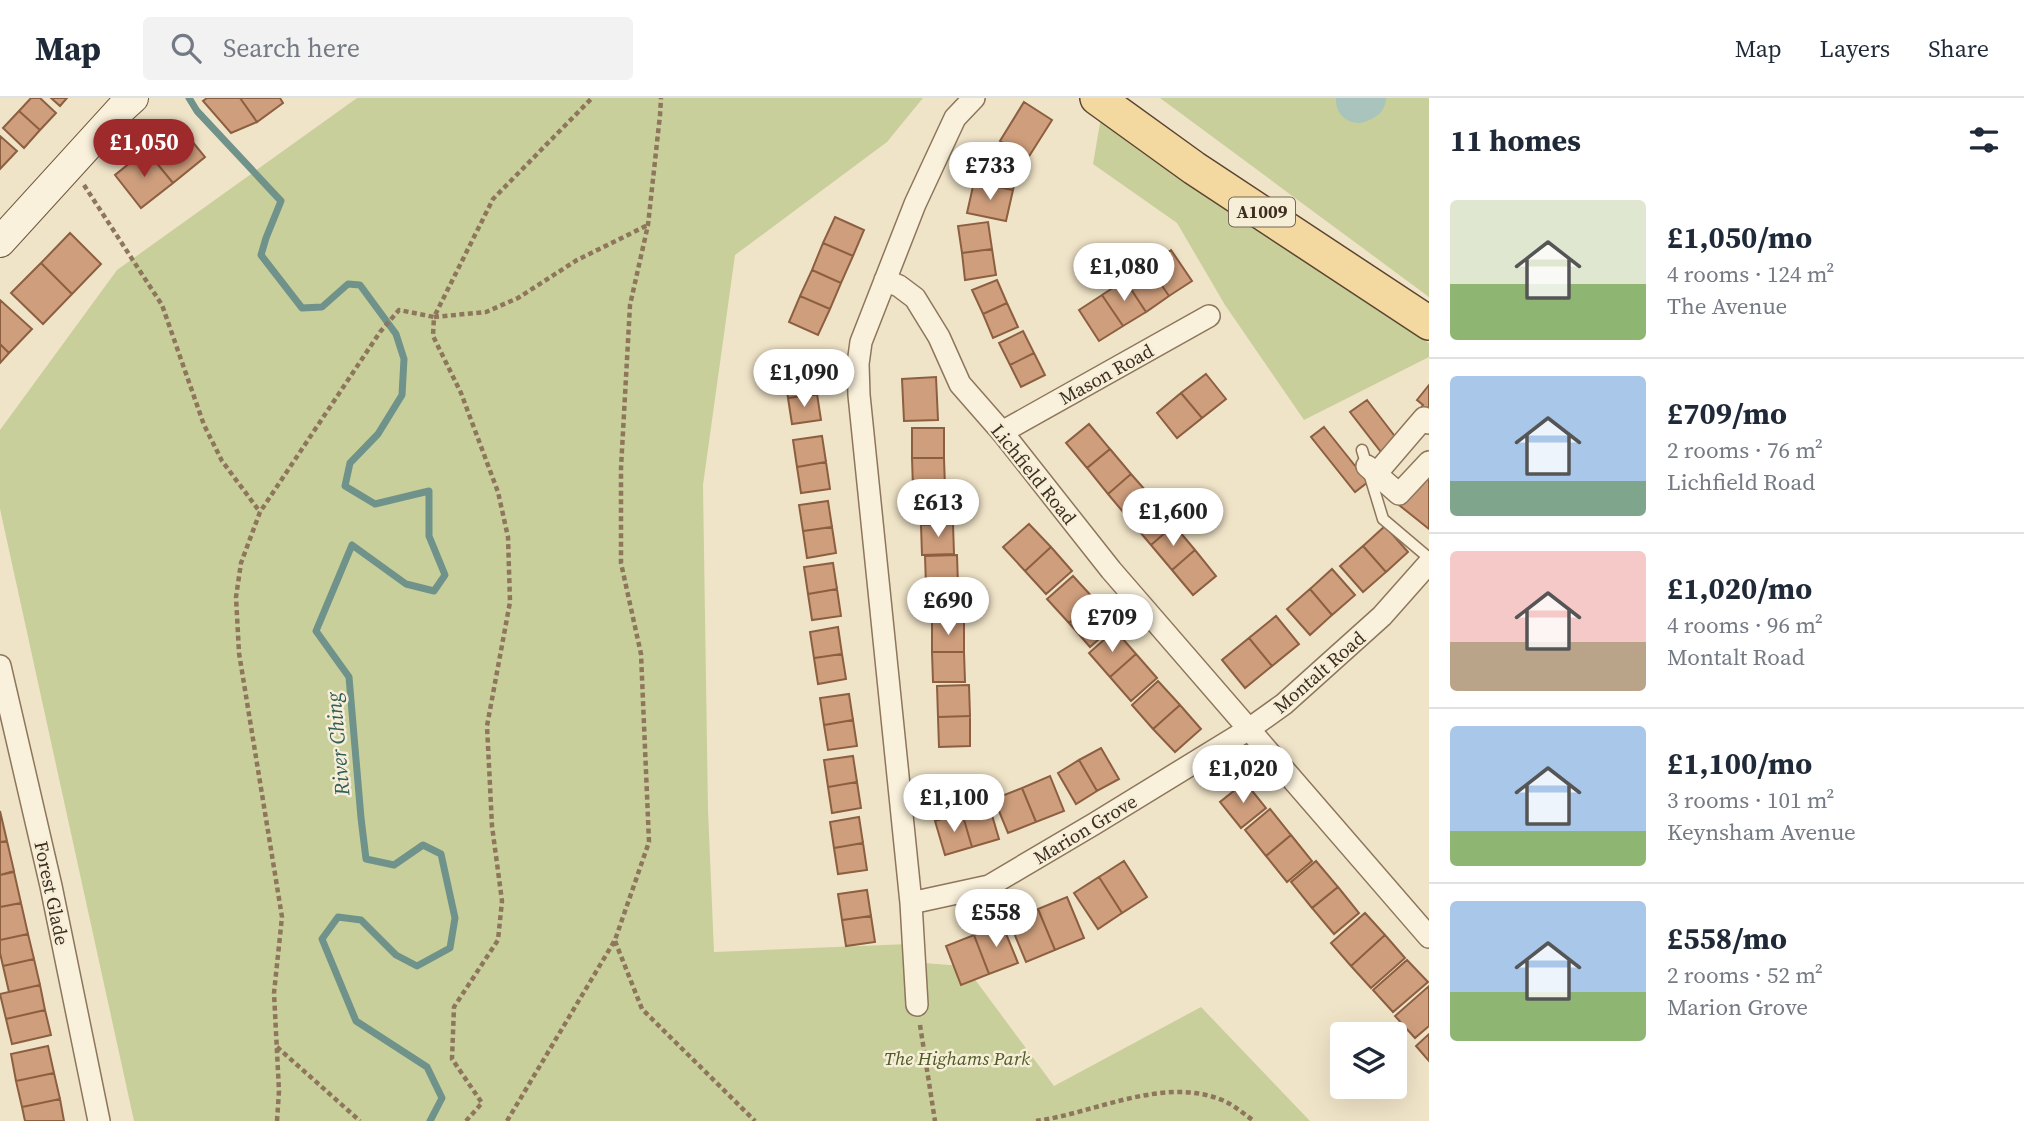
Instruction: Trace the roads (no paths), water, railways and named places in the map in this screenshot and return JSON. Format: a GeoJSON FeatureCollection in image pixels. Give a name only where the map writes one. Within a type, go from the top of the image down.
{"type":"FeatureCollection","features":[{"type":"Feature","properties":{"kind":"main road","name":"A1009"},"geometry":{"type":"LineString","coordinates":[[1097,98],[1195,168],[1429,323]]}},
{"type":"Feature","properties":{"kind":"street"},"geometry":{"type":"LineString","coordinates":[[0,242],[133,98]]}},
{"type":"Feature","properties":{"kind":"street"},"geometry":{"type":"LineString","coordinates":[[917,1005],[911,903],[858,374],[861,342],[915,204],[956,118],[974,98]]}},
{"type":"Feature","properties":{"kind":"street","name":"Lichfield Road"},"geometry":{"type":"LineString","coordinates":[[885,280],[915,298],[939,337],[960,384],[1002,432],[1111,570],[1249,729]]}},
{"type":"Feature","properties":{"kind":"street","name":"Mason Road"},"geometry":{"type":"LineString","coordinates":[[1002,432],[1209,316]]}},
{"type":"Feature","properties":{"kind":"street"},"geometry":{"type":"LineString","coordinates":[[1429,423],[1423,418],[1368,464],[1399,494],[1429,462]]}},
{"type":"Feature","properties":{"kind":"street","name":"Montalt Road"},"geometry":{"type":"LineString","coordinates":[[1249,729],[1284,704],[1382,616],[1429,561]]}},
{"type":"Feature","properties":{"kind":"street","name":"Forest Glade"},"geometry":{"type":"LineString","coordinates":[[0,666],[51,886],[99,1121]]}},
{"type":"Feature","properties":{"kind":"street"},"geometry":{"type":"LineString","coordinates":[[1249,729],[1429,937]]}},
{"type":"Feature","properties":{"kind":"street","name":"Marion Grove"},"geometry":{"type":"LineString","coordinates":[[911,903],[989,886],[1249,729]]}},
{"type":"Feature","properties":{"kind":"lane"},"geometry":{"type":"LineString","coordinates":[[1368,464],[1383,519],[1429,561]]}},
{"type":"Feature","properties":{"kind":"waterway","name":"River Ching"},"geometry":{"type":"LineString","coordinates":[[189,98],[197,111],[281,201],[261,255],[302,308],[322,307],[348,284],[360,285],[396,334],[404,359],[402,395],[378,434],[350,463],[345,486],[375,504],[429,491],[429,536],[445,575],[434,591],[406,584],[352,545],[316,631],[349,677],[366,859],[394,865],[423,845],[441,854],[455,918],[450,948],[417,966],[396,955],[361,920],[338,917],[322,939],[356,1021],[427,1067],[442,1098],[430,1121]]}},
{"type":"Feature","properties":{"kind":"waterway"},"geometry":{"type":"LineString","coordinates":[[1358,101],[1364,98]]}},
{"type":"Feature","properties":{"kind":"park label","name":"The Highams Park"},"geometry":{"type":"Point","coordinates":[957,1058]}}]}
